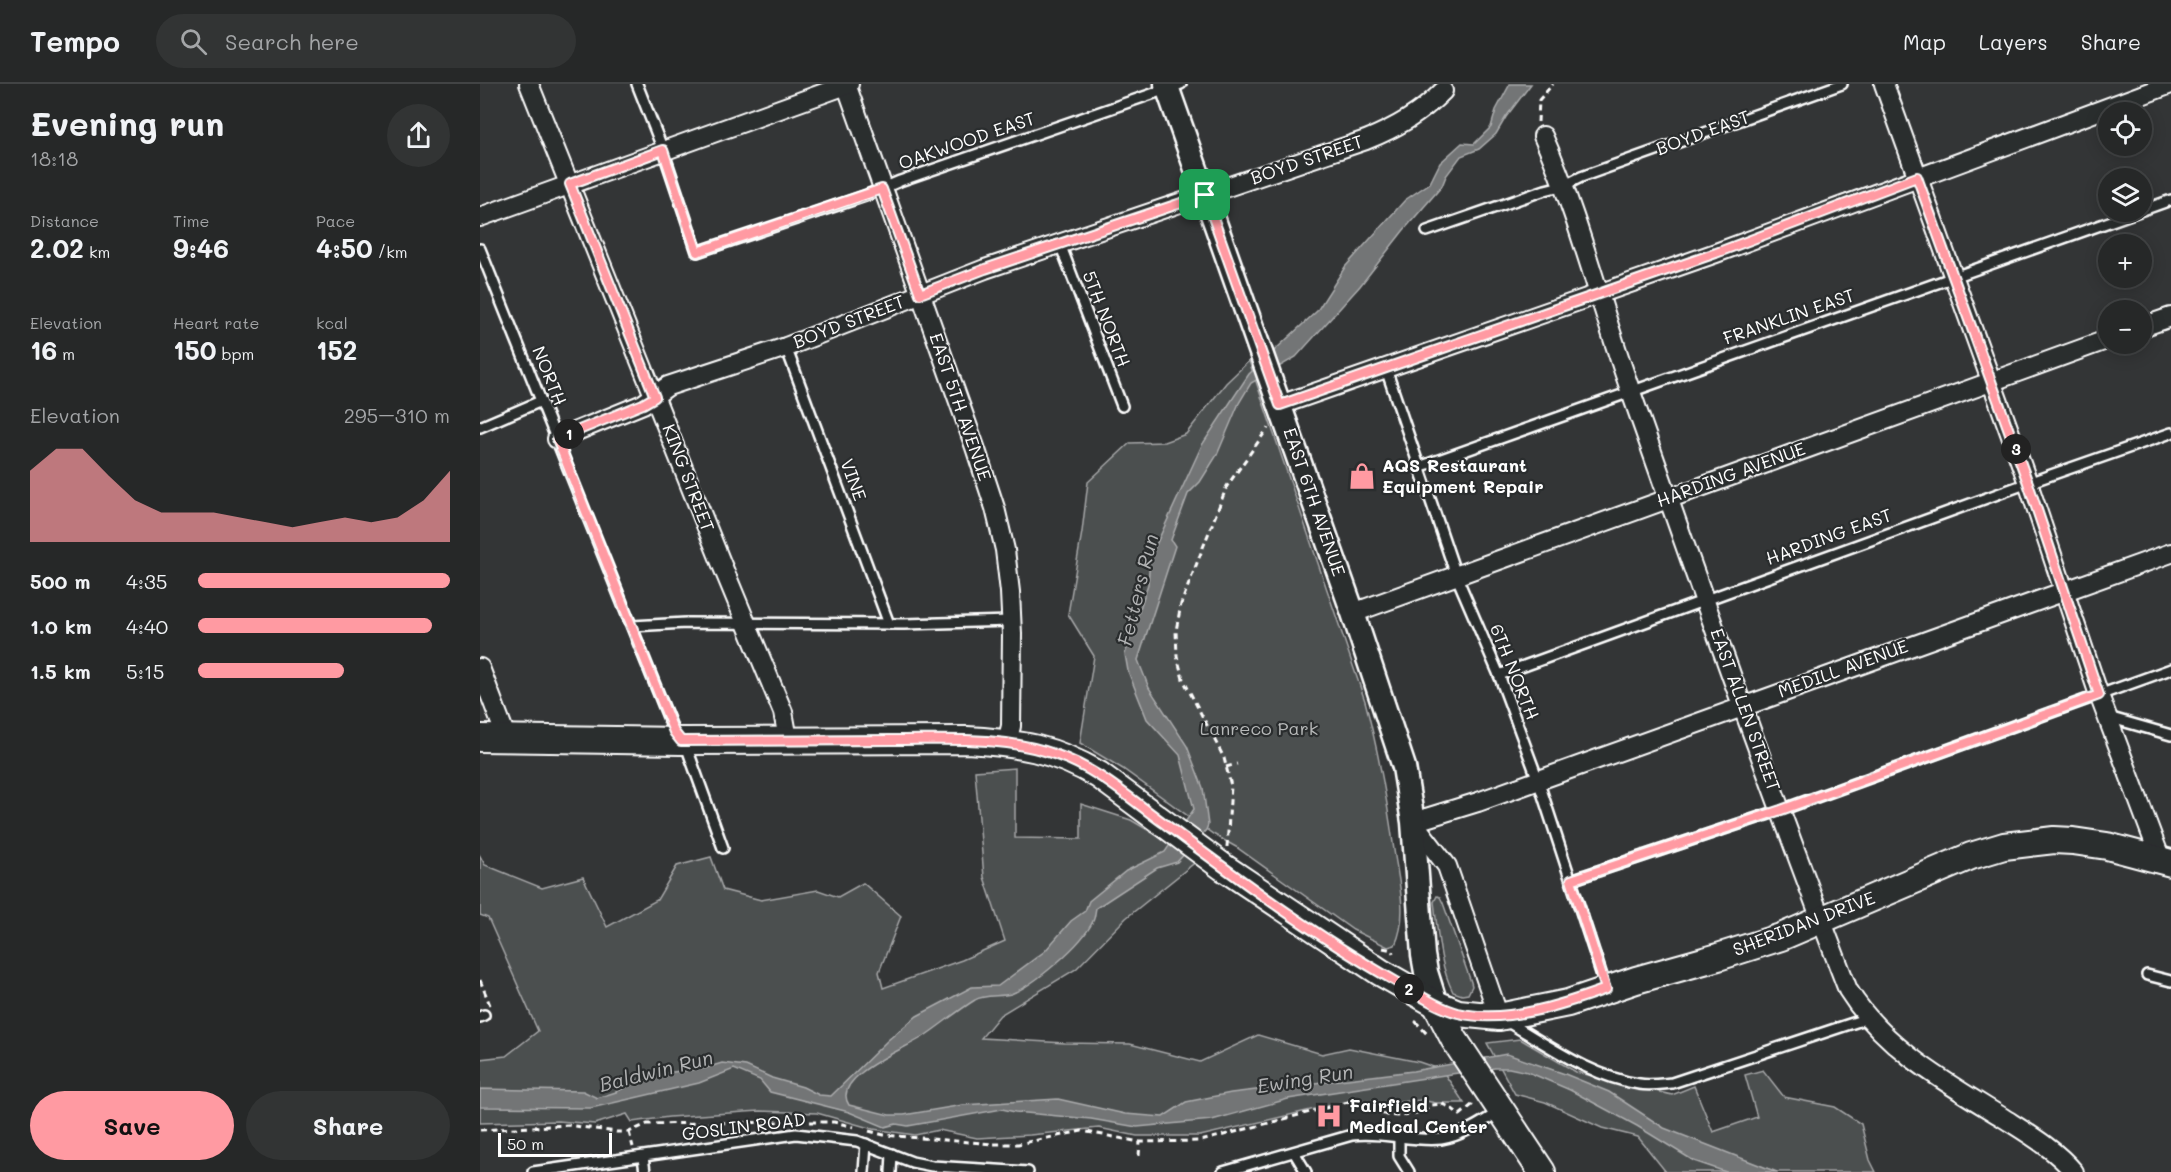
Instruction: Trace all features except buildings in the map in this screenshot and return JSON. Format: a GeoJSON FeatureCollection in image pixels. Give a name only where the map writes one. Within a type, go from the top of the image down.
{"type":"FeatureCollection","features":[{"type":"Feature","properties":{"kind":"main road","name":"SHERIDAN DRIVE"},"geometry":{"type":"LineString","coordinates":[[480,738],[681,741],[967,740],[1007,742],[1035,747],[1080,764],[1116,786],[1154,816],[1215,850],[1336,944],[1436,1004],[1458,1013],[1499,1017],[1568,1003],[1606,989],[1781,937],[1987,850],[2018,843],[2054,840],[2089,843],[2166,861]]}},
{"type":"Feature","properties":{"kind":"main road"},"geometry":{"type":"LineString","coordinates":[[1436,1004],[1487,1101],[1542,1172]]}},
{"type":"Feature","properties":{"kind":"street","name":"KING STREET"},"geometry":{"type":"LineString","coordinates":[[529,84],[783,712],[788,739]]}},
{"type":"Feature","properties":{"kind":"street"},"geometry":{"type":"LineString","coordinates":[[480,217],[847,84]]}},
{"type":"Feature","properties":{"kind":"street","name":"EAST 5TH AVENUE"},"geometry":{"type":"LineString","coordinates":[[847,84],[882,189],[975,447],[995,508],[1005,549],[1011,621],[1011,726],[1007,742]]}},
{"type":"Feature","properties":{"kind":"street"},"geometry":{"type":"LineString","coordinates":[[1884,84],[2028,483],[2099,695],[2166,861]]}},
{"type":"Feature","properties":{"kind":"street"},"geometry":{"type":"LineString","coordinates":[[1277,398],[1386,369],[1716,253],[2171,84]]}},
{"type":"Feature","properties":{"kind":"street","name":"EAST 6TH AVENUE"},"geometry":{"type":"LineString","coordinates":[[1171,86],[1205,195],[1353,613],[1404,767],[1413,822],[1423,955],[1436,1004]]}},
{"type":"Feature","properties":{"kind":"street","name":"BOYD STREET"},"geometry":{"type":"LineString","coordinates":[[655,397],[669,386],[786,346],[985,269],[1387,131],[1417,115],[1443,91]]}},
{"type":"Feature","properties":{"kind":"street","name":"EAST ALLEN STREET"},"geometry":{"type":"LineString","coordinates":[[1543,136],[1565,185],[1630,391],[1848,990],[1868,1018],[1908,1056],[2039,1141],[2066,1162],[2074,1172]]}},
{"type":"Feature","properties":{"kind":"street"},"geometry":{"type":"LineString","coordinates":[[2152,324],[2171,317]]}},
{"type":"Feature","properties":{"kind":"street","name":"HARDING AVENUE"},"geometry":{"type":"LineString","coordinates":[[1353,613],[2098,343]]}},
{"type":"Feature","properties":{"kind":"street"},"geometry":{"type":"LineString","coordinates":[[557,439],[655,397]]}},
{"type":"Feature","properties":{"kind":"street","name":"MEDILL AVENUE"},"geometry":{"type":"LineString","coordinates":[[1413,822],[1538,780],[2171,553]]}},
{"type":"Feature","properties":{"kind":"street"},"geometry":{"type":"LineString","coordinates":[[480,668],[507,739]]}},
{"type":"Feature","properties":{"kind":"street","name":"EAST 6TH AVENUE"},"geometry":{"type":"LineString","coordinates":[[1413,822],[1447,866],[1499,1017]]}},
{"type":"Feature","properties":{"kind":"lane"},"geometry":{"type":"LineString","coordinates":[[637,84],[663,150]]}},
{"type":"Feature","properties":{"kind":"lane","name":"BOYD EAST"},"geometry":{"type":"LineString","coordinates":[[1427,231],[1565,185],[1581,177],[1842,84]]}},
{"type":"Feature","properties":{"kind":"lane","name":"OAKWOOD EAST"},"geometry":{"type":"LineString","coordinates":[[663,150],[697,252],[1171,86]]}},
{"type":"Feature","properties":{"kind":"lane","name":"FRANKLIN EAST"},"geometry":{"type":"LineString","coordinates":[[1419,467],[2171,200]]}},
{"type":"Feature","properties":{"kind":"lane","name":"5TH NORTH"},"geometry":{"type":"LineString","coordinates":[[1060,244],[1122,406]]}},
{"type":"Feature","properties":{"kind":"lane","name":"NORTH"},"geometry":{"type":"LineString","coordinates":[[480,249],[674,732],[690,758],[723,848]]}},
{"type":"Feature","properties":{"kind":"lane","name":"VINE"},"geometry":{"type":"LineString","coordinates":[[786,346],[889,624]]}},
{"type":"Feature","properties":{"kind":"lane","name":"6TH NORTH"},"geometry":{"type":"LineString","coordinates":[[1386,369],[1456,575],[1498,675],[1538,780],[1606,989]]}},
{"type":"Feature","properties":{"kind":"lane"},"geometry":{"type":"LineString","coordinates":[[480,427],[542,401]]}},
{"type":"Feature","properties":{"kind":"lane","name":"HARDING EAST"},"geometry":{"type":"LineString","coordinates":[[1498,675],[2171,432]]}},
{"type":"Feature","properties":{"kind":"lane"},"geometry":{"type":"LineString","coordinates":[[632,626],[1011,621]]}},
{"type":"Feature","properties":{"kind":"lane"},"geometry":{"type":"LineString","coordinates":[[1571,880],[1781,810],[2171,669]]}},
{"type":"Feature","properties":{"kind":"lane"},"geometry":{"type":"LineString","coordinates":[[2108,717],[2171,735]]}},
{"type":"Feature","properties":{"kind":"lane"},"geometry":{"type":"LineString","coordinates":[[2147,975],[2171,981]]}},
{"type":"Feature","properties":{"kind":"lane"},"geometry":{"type":"LineString","coordinates":[[1499,1017],[1577,1062],[1613,1079],[1642,1085],[1672,1083],[1868,1018]]}},
{"type":"Feature","properties":{"kind":"lane"},"geometry":{"type":"LineString","coordinates":[[1223,1172],[1352,1135],[1372,1134],[1442,1139],[1470,1128],[1487,1101]]}},
{"type":"Feature","properties":{"kind":"lane","name":"GOSLIN ROAD"},"geometry":{"type":"LineString","coordinates":[[533,1172],[796,1134],[823,1136],[866,1144],[912,1162],[932,1166],[1028,1172]]}},
{"type":"Feature","properties":{"kind":"lane"},"geometry":{"type":"LineString","coordinates":[[1399,1136],[1399,1156],[1409,1172]]}},
{"type":"Feature","properties":{"kind":"lane"},"geometry":{"type":"LineString","coordinates":[[864,1172],[866,1144]]}},
{"type":"Feature","properties":{"kind":"lane"},"geometry":{"type":"LineString","coordinates":[[1294,1152],[1306,1172]]}},
{"type":"Feature","properties":{"kind":"lane"},"geometry":{"type":"LineString","coordinates":[[891,1172],[892,1154]]}},
{"type":"Feature","properties":{"kind":"lane"},"geometry":{"type":"LineString","coordinates":[[643,1157],[645,1172]]}},
{"type":"Feature","properties":{"kind":"lane"},"geometry":{"type":"LineString","coordinates":[[912,1162],[912,1172]]}},
{"type":"Feature","properties":{"kind":"lane"},"geometry":{"type":"LineString","coordinates":[[1262,1162],[1265,1172]]}},
{"type":"Feature","properties":{"kind":"path"},"geometry":{"type":"LineString","coordinates":[[1543,136],[1538,125],[1539,100],[1553,84]]}},
{"type":"Feature","properties":{"kind":"path"},"geometry":{"type":"LineString","coordinates":[[1215,850],[1231,786],[1224,758],[1183,679],[1177,656],[1176,632],[1181,604],[1227,486],[1270,426]]}},
{"type":"Feature","properties":{"kind":"path"},"geometry":{"type":"LineString","coordinates":[[1226,766],[1237,764]]}},
{"type":"Feature","properties":{"kind":"path"},"geometry":{"type":"LineString","coordinates":[[1379,946],[1393,952]]}},
{"type":"Feature","properties":{"kind":"path"},"geometry":{"type":"LineString","coordinates":[[480,980],[490,1006],[485,1008],[482,1016]]}},
{"type":"Feature","properties":{"kind":"path"},"geometry":{"type":"LineString","coordinates":[[867,1131],[884,1135],[993,1144],[1018,1144],[1082,1131],[1140,1142],[1201,1141],[1352,1101],[1370,1104],[1386,1115],[1397,1116],[1422,1112],[1431,1105],[1442,1104],[1460,1115],[1472,1105],[1487,1101]]}},
{"type":"Feature","properties":{"kind":"path"},"geometry":{"type":"LineString","coordinates":[[480,1130],[568,1125],[629,1132],[647,1124],[783,1122]]}},
{"type":"Feature","properties":{"kind":"path"},"geometry":{"type":"LineString","coordinates":[[804,1122],[834,1122],[856,1128]]}},
{"type":"Feature","properties":{"kind":"path"},"geometry":{"type":"LineString","coordinates":[[1139,1156],[1140,1142]]}},
{"type":"Feature","properties":{"kind":"green space","name":"Lanreco Park"},"geometry":{"type":"Polygon","coordinates":[[[1249,361],[1370,719],[1385,793],[1401,897],[1399,934],[1395,945],[1388,947],[1353,930],[1123,769],[1080,743],[1094,656],[1068,614],[1088,482],[1130,443],[1164,442],[1186,434],[1226,383],[1249,361]]]}},
{"type":"Feature","properties":{"kind":"green space"},"geometry":{"type":"Polygon","coordinates":[[[1015,768],[1015,838],[1081,839],[1081,804],[1131,820],[1198,860],[1126,918],[1076,969],[1000,1015],[981,1038],[1130,1044],[1200,1062],[1258,1035],[1322,1054],[1349,1048],[1419,1062],[1442,1070],[1464,1103],[1436,1103],[1421,1100],[1380,1104],[1353,1100],[1200,1136],[1137,1136],[1099,1128],[977,1138],[939,1130],[915,1135],[873,1129],[817,1113],[760,1111],[669,1117],[632,1122],[627,1114],[595,1124],[558,1121],[480,1123],[480,1059],[506,1056],[538,1031],[488,918],[480,915],[480,856],[485,865],[542,888],[583,877],[607,927],[657,900],[677,866],[711,857],[723,890],[761,900],[818,890],[838,897],[863,883],[901,916],[879,972],[883,988],[962,960],[1005,941],[984,877],[975,771],[1015,768]]]}},
{"type":"Feature","properties":{"kind":"green space"},"geometry":{"type":"Polygon","coordinates":[[[1437,896],[1443,903],[1471,982],[1472,986],[1468,994],[1453,992],[1448,981],[1440,948],[1434,902],[1437,896]]]}},
{"type":"Feature","properties":{"kind":"green space"},"geometry":{"type":"Polygon","coordinates":[[[1520,1039],[1576,1072],[1672,1095],[1694,1086],[1713,1132],[1757,1117],[1745,1075],[1763,1070],[1784,1097],[1835,1107],[1861,1124],[1870,1160],[1876,1172],[1666,1172],[1638,1137],[1602,1128],[1545,1102],[1515,1094],[1487,1043],[1520,1039]]]}},
{"type":"Feature","properties":{"kind":"shaded area"},"geometry":{"type":"Polygon","coordinates":[[[1510,84],[1531,84],[1496,134],[1479,149],[1461,156],[1446,176],[1442,186],[1360,286],[1296,357],[1251,383],[1239,403],[1217,455],[1200,482],[1188,494],[1171,540],[1175,546],[1138,660],[1149,688],[1187,746],[1203,788],[1208,825],[1206,830],[1177,862],[1157,868],[1096,908],[1094,920],[1079,941],[1032,982],[1011,994],[975,1000],[923,1037],[859,1074],[850,1084],[846,1095],[849,1105],[889,1115],[904,1115],[963,1105],[1058,1099],[1125,1114],[1163,1117],[1186,1102],[1231,1093],[1413,1071],[1507,1054],[1609,1092],[1664,1128],[1777,1172],[1726,1172],[1694,1161],[1637,1126],[1570,1090],[1528,1072],[1509,1068],[1451,1074],[1288,1099],[1212,1120],[1137,1127],[1091,1119],[1002,1109],[908,1126],[896,1124],[885,1127],[849,1112],[770,1092],[760,1080],[734,1069],[699,1083],[591,1108],[480,1107],[480,1089],[583,1091],[597,1098],[616,1092],[648,1075],[706,1068],[722,1063],[746,1066],[819,1095],[831,1096],[888,1040],[917,1016],[972,987],[998,986],[1045,951],[1071,921],[1085,911],[1089,901],[1126,871],[1165,852],[1194,809],[1180,755],[1147,719],[1128,671],[1125,654],[1148,584],[1150,558],[1202,445],[1249,374],[1317,311],[1345,267],[1405,200],[1430,183],[1440,163],[1462,143],[1474,144],[1491,127],[1496,110],[1510,84]]]}},
{"type":"Feature","properties":{"kind":"place","name":"AQS Restaurant Equipment Repair"},"geometry":{"type":"Point","coordinates":[1362,476]}},
{"type":"Feature","properties":{"kind":"place","name":"Fairfield Medical Center"},"geometry":{"type":"Point","coordinates":[1329,1116]}},
{"type":"Feature","properties":{"kind":"route"},"geometry":{"type":"LineString","coordinates":[[663,150],[697,252],[882,189],[920,294],[985,269],[1205,195],[1280,405],[1716,253],[1917,177],[2028,483],[2099,695],[1781,810],[1571,880],[1606,989],[1568,1003],[1499,1017],[1458,1013],[1436,1004],[1380,972],[1224,867],[1116,786],[1080,764],[1056,754],[1035,747],[1007,742],[967,740],[681,741],[674,732],[557,439],[655,397],[570,184],[663,150]]}},
{"type":"Feature","properties":{"kind":"water label","name":"Fetters Run"},"geometry":{"type":"Point","coordinates":[1138,590]}},
{"type":"Feature","properties":{"kind":"water label","name":"Baldwin Run"},"geometry":{"type":"Point","coordinates":[656,1071]}},
{"type":"Feature","properties":{"kind":"water label","name":"Ewing Run"},"geometry":{"type":"Point","coordinates":[1305,1079]}}]}
